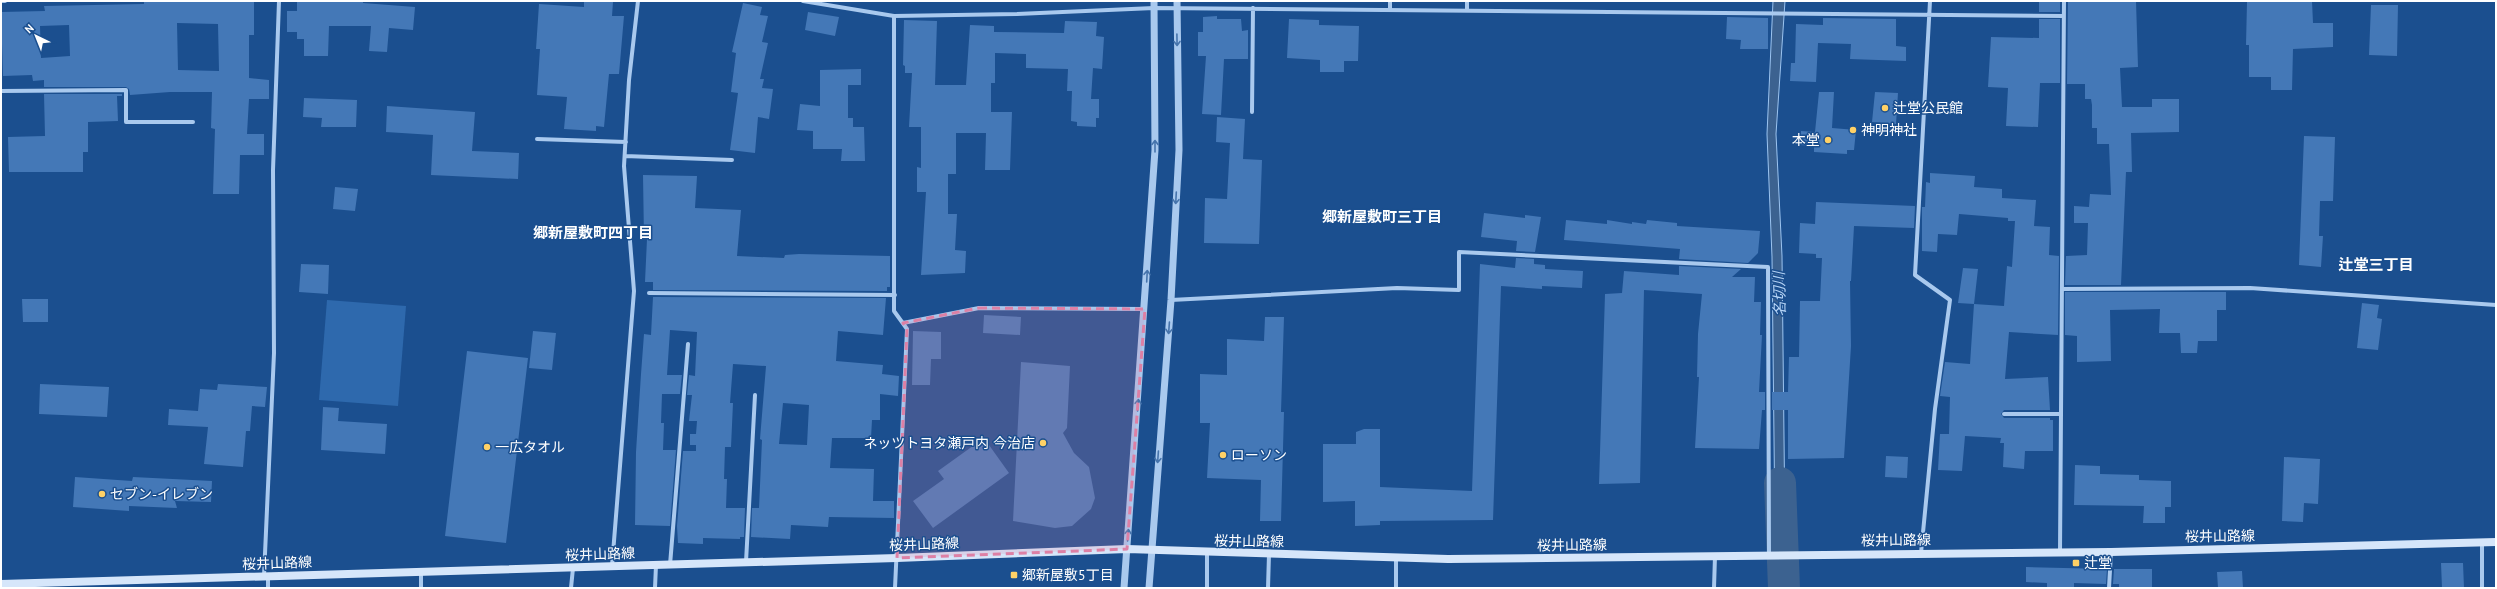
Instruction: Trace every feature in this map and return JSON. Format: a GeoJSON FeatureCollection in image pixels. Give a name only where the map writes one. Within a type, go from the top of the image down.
{"type":"FeatureCollection","features":[{"type":"Feature","properties":{"kind":"main road","name":"桜井山路線"},"geometry":{"type":"LineString","coordinates":[[1,584],[897,558],[1127,549],[1207,553],[1448,559],[2060,551],[2111,552],[2496,542]]}},
{"type":"Feature","properties":{"kind":"street"},"geometry":{"type":"LineString","coordinates":[[1,2],[5,1]]}},
{"type":"Feature","properties":{"kind":"street"},"geometry":{"type":"LineString","coordinates":[[268,588],[266,576],[274,353],[273,170],[279,1]]}},
{"type":"Feature","properties":{"kind":"street"},"geometry":{"type":"LineString","coordinates":[[612,566],[634,291],[625,156],[629,80],[638,1]]}},
{"type":"Feature","properties":{"kind":"street"},"geometry":{"type":"LineString","coordinates":[[803,1],[894,16],[1017,14],[1154,4],[1253,8],[1390,10],[1930,13],[2064,16]]}},
{"type":"Feature","properties":{"kind":"street"},"geometry":{"type":"LineString","coordinates":[[1390,1],[1390,10]]}},
{"type":"Feature","properties":{"kind":"street"},"geometry":{"type":"LineString","coordinates":[[1467,1],[1467,10]]}},
{"type":"Feature","properties":{"kind":"street"},"geometry":{"type":"LineString","coordinates":[[1921,553],[1935,409],[1950,300],[1915,275],[1920,154],[1930,1]]}},
{"type":"Feature","properties":{"kind":"street"},"geometry":{"type":"LineString","coordinates":[[2060,551],[2064,1]]}},
{"type":"Feature","properties":{"kind":"street"},"geometry":{"type":"LineString","coordinates":[[1124,588],[1145,309],[1155,150],[1154,4]]}},
{"type":"Feature","properties":{"kind":"street"},"geometry":{"type":"LineString","coordinates":[[1149,588],[1171,300],[1179,150],[1177,5]]}},
{"type":"Feature","properties":{"kind":"street"},"geometry":{"type":"LineString","coordinates":[[1252,112],[1253,8]]}},
{"type":"Feature","properties":{"kind":"street"},"geometry":{"type":"LineString","coordinates":[[894,16],[894,311],[907,329],[895,588]]}},
{"type":"Feature","properties":{"kind":"street"},"geometry":{"type":"LineString","coordinates":[[1,91],[126,90],[126,122],[193,122]]}},
{"type":"Feature","properties":{"kind":"street"},"geometry":{"type":"LineString","coordinates":[[537,139],[626,142]]}},
{"type":"Feature","properties":{"kind":"street"},"geometry":{"type":"LineString","coordinates":[[625,156],[732,160]]}},
{"type":"Feature","properties":{"kind":"street"},"geometry":{"type":"LineString","coordinates":[[1171,300],[1398,288],[1459,290],[1459,252],[1768,267],[1769,555]]}},
{"type":"Feature","properties":{"kind":"street"},"geometry":{"type":"LineString","coordinates":[[2062,289],[2250,288],[2496,305]]}},
{"type":"Feature","properties":{"kind":"street"},"geometry":{"type":"LineString","coordinates":[[649,293],[895,295]]}},
{"type":"Feature","properties":{"kind":"street"},"geometry":{"type":"LineString","coordinates":[[903,323],[979,308],[1145,309]]}},
{"type":"Feature","properties":{"kind":"street"},"geometry":{"type":"LineString","coordinates":[[670,564],[688,344]]}},
{"type":"Feature","properties":{"kind":"street"},"geometry":{"type":"LineString","coordinates":[[746,562],[755,395]]}},
{"type":"Feature","properties":{"kind":"street"},"geometry":{"type":"LineString","coordinates":[[2004,414],[2061,414]]}},
{"type":"Feature","properties":{"kind":"street"},"geometry":{"type":"LineString","coordinates":[[2482,543],[2482,588]]}},
{"type":"Feature","properties":{"kind":"street"},"geometry":{"type":"LineString","coordinates":[[2109,588],[2111,552]]}},
{"type":"Feature","properties":{"kind":"street"},"geometry":{"type":"LineString","coordinates":[[1207,553],[1207,588]]}},
{"type":"Feature","properties":{"kind":"street"},"geometry":{"type":"LineString","coordinates":[[1268,588],[1269,554]]}},
{"type":"Feature","properties":{"kind":"street"},"geometry":{"type":"LineString","coordinates":[[1714,588],[1715,556]]}},
{"type":"Feature","properties":{"kind":"street"},"geometry":{"type":"LineString","coordinates":[[1396,558],[1396,588]]}},
{"type":"Feature","properties":{"kind":"street"},"geometry":{"type":"LineString","coordinates":[[655,588],[656,565]]}},
{"type":"Feature","properties":{"kind":"street"},"geometry":{"type":"LineString","coordinates":[[572,588],[573,568]]}},
{"type":"Feature","properties":{"kind":"street"},"geometry":{"type":"LineString","coordinates":[[421,572],[421,588]]}},
{"type":"Feature","properties":{"kind":"highlighted area"},"geometry":{"type":"Polygon","coordinates":[[[979,308],[1145,309],[1127,549],[897,558],[907,329],[903,323],[979,308]]]}},
{"type":"Feature","properties":{"kind":"shaded area"},"geometry":{"type":"Polygon","coordinates":[[[327,300],[406,306],[398,406],[319,400],[327,300]]]}},
{"type":"Feature","properties":{"kind":"water"},"geometry":{"type":"Polygon","coordinates":[[[1773,1],[1785,1],[1776,134],[1782,256],[1785,527],[1775,528],[1772,257],[1767,134],[1773,1]]]}},
{"type":"Feature","properties":{"kind":"building"},"geometry":{"type":"Polygon","coordinates":[[[144,1],[254,1],[254,35],[249,35],[249,78],[269,80],[269,99],[249,99],[247,134],[264,134],[264,155],[240,155],[239,194],[213,194],[215,129],[211,128],[212,92],[170,92],[130,95],[129,89],[126,87],[44,87],[44,80],[33,81],[32,75],[3,76],[1,12],[45,11],[44,6],[144,4],[144,1]],[[177,23],[178,70],[219,71],[218,24],[177,23]],[[69,25],[40,26],[41,58],[70,56],[69,25]]]}},
{"type":"Feature","properties":{"kind":"building"},"geometry":{"type":"Polygon","coordinates":[[[297,1],[363,1],[363,3],[415,7],[413,30],[389,28],[387,52],[369,51],[371,26],[329,26],[328,56],[304,56],[304,39],[297,39],[297,32],[287,32],[287,11],[297,11],[297,1]]]}},
{"type":"Feature","properties":{"kind":"building"},"geometry":{"type":"Polygon","coordinates":[[[584,1],[613,2],[612,16],[624,16],[619,74],[609,74],[604,127],[596,126],[596,131],[564,129],[567,97],[537,95],[540,49],[536,49],[539,4],[584,7],[584,1]]]}},
{"type":"Feature","properties":{"kind":"building"},"geometry":{"type":"Polygon","coordinates":[[[2039,1],[2060,1],[2060,12],[2039,12],[2039,1]]]}},
{"type":"Feature","properties":{"kind":"building"},"geometry":{"type":"Polygon","coordinates":[[[2068,1],[2136,1],[2138,67],[2120,68],[2122,107],[2152,107],[2152,99],[2179,99],[2179,132],[2131,133],[2132,172],[2126,172],[2121,285],[2065,285],[2066,256],[2087,255],[2088,223],[2074,223],[2074,206],[2089,207],[2090,194],[2111,195],[2109,144],[2097,144],[2097,128],[2092,128],[2092,105],[2091,99],[2085,99],[2085,84],[2067,84],[2068,1]]]}},
{"type":"Feature","properties":{"kind":"building"},"geometry":{"type":"Polygon","coordinates":[[[2312,1],[2313,23],[2333,23],[2333,47],[2293,49],[2292,90],[2271,90],[2271,77],[2249,77],[2249,45],[2246,45],[2247,2],[2312,1]]]}},
{"type":"Feature","properties":{"kind":"building"},"geometry":{"type":"Polygon","coordinates":[[[743,3],[762,7],[760,15],[768,16],[762,42],[768,43],[760,79],[764,79],[762,88],[773,89],[769,119],[758,117],[755,153],[730,150],[738,93],[731,92],[736,53],[732,52],[743,3]]]}},
{"type":"Feature","properties":{"kind":"building"},"geometry":{"type":"Polygon","coordinates":[[[2371,5],[2398,5],[2397,56],[2369,55],[2371,5]]]}},
{"type":"Feature","properties":{"kind":"building"},"geometry":{"type":"Polygon","coordinates":[[[808,12],[839,17],[835,36],[805,30],[808,12]]]}},
{"type":"Feature","properties":{"kind":"building"},"geometry":{"type":"Polygon","coordinates":[[[1217,16],[1217,19],[1241,19],[1242,31],[1248,30],[1248,59],[1224,59],[1221,115],[1202,114],[1206,56],[1198,56],[1198,32],[1203,32],[1203,17],[1217,16]]]}},
{"type":"Feature","properties":{"kind":"building"},"geometry":{"type":"Polygon","coordinates":[[[1727,17],[1768,18],[1768,49],[1740,49],[1741,40],[1726,39],[1727,17]]]}},
{"type":"Feature","properties":{"kind":"building"},"geometry":{"type":"Polygon","coordinates":[[[1823,18],[1896,19],[1896,46],[1906,47],[1906,61],[1850,59],[1851,44],[1818,43],[1816,82],[1790,81],[1791,63],[1795,63],[1796,24],[1823,25],[1823,18]]]}},
{"type":"Feature","properties":{"kind":"building"},"geometry":{"type":"Polygon","coordinates":[[[1289,19],[1319,20],[1319,25],[1359,26],[1358,61],[1344,61],[1344,72],[1320,72],[1320,60],[1287,58],[1289,19]]]}},
{"type":"Feature","properties":{"kind":"building"},"geometry":{"type":"Polygon","coordinates":[[[2039,19],[2060,19],[2060,83],[2040,83],[2038,127],[2006,126],[2008,88],[1988,87],[1991,37],[2039,38],[2039,19]]]}},
{"type":"Feature","properties":{"kind":"building"},"geometry":{"type":"Polygon","coordinates":[[[904,20],[937,21],[935,85],[966,85],[970,25],[994,26],[994,32],[1064,33],[1065,21],[1097,22],[1096,36],[1104,37],[1102,69],[1093,68],[1091,99],[1099,99],[1099,118],[1096,118],[1096,127],[1077,126],[1077,122],[1071,121],[1072,91],[1067,91],[1068,69],[1026,68],[1026,54],[995,53],[995,83],[991,83],[991,112],[1012,112],[1010,170],[985,170],[986,133],[956,133],[956,174],[948,174],[948,214],[957,214],[955,250],[966,251],[965,273],[921,275],[926,192],[917,192],[917,167],[921,168],[921,127],[909,127],[912,73],[905,73],[905,66],[903,65],[904,20]]]}},
{"type":"Feature","properties":{"kind":"building"},"geometry":{"type":"Polygon","coordinates":[[[861,69],[861,85],[848,85],[848,118],[853,118],[853,127],[864,127],[865,161],[841,161],[842,149],[813,149],[813,131],[797,130],[800,104],[820,106],[820,70],[861,69]]]}},
{"type":"Feature","properties":{"kind":"building","name":"本堂"},"geometry":{"type":"Polygon","coordinates":[[[1819,92],[1834,92],[1832,128],[1856,130],[1854,150],[1847,150],[1847,154],[1814,152],[1814,146],[1800,145],[1801,131],[1815,132],[1819,92]]]}},
{"type":"Feature","properties":{"kind":"building","name":"辻堂公民館"},"geometry":{"type":"Polygon","coordinates":[[[1875,92],[1898,93],[1896,124],[1872,122],[1875,92]]]}},
{"type":"Feature","properties":{"kind":"building"},"geometry":{"type":"Polygon","coordinates":[[[44,94],[122,94],[122,96],[117,96],[118,121],[88,122],[88,152],[83,152],[83,172],[9,172],[8,137],[45,136],[44,94]]]}},
{"type":"Feature","properties":{"kind":"building"},"geometry":{"type":"Polygon","coordinates":[[[304,98],[357,100],[356,127],[321,127],[322,118],[303,117],[304,98]]]}},
{"type":"Feature","properties":{"kind":"building"},"geometry":{"type":"Polygon","coordinates":[[[387,106],[475,112],[472,151],[519,153],[518,179],[431,175],[433,135],[386,132],[387,106]]]}},
{"type":"Feature","properties":{"kind":"building"},"geometry":{"type":"Polygon","coordinates":[[[1217,117],[1245,119],[1243,159],[1262,160],[1259,244],[1204,243],[1205,198],[1227,199],[1230,143],[1216,142],[1217,117]]]}},
{"type":"Feature","properties":{"kind":"building"},"geometry":{"type":"Polygon","coordinates":[[[2304,136],[2335,137],[2333,201],[2320,201],[2319,236],[2323,236],[2321,267],[2299,265],[2304,136]]]}},
{"type":"Feature","properties":{"kind":"building"},"geometry":{"type":"Polygon","coordinates":[[[1930,173],[1975,176],[1974,187],[2002,189],[2002,198],[2036,200],[2034,226],[2050,227],[2049,255],[2059,256],[2058,335],[2009,332],[2005,379],[2048,377],[2050,410],[2004,410],[2001,414],[2004,418],[2050,418],[2050,420],[2053,420],[2053,451],[2025,451],[2024,469],[2003,467],[2004,443],[2000,443],[2001,438],[1965,436],[1962,471],[1938,470],[1940,434],[1949,434],[1950,397],[1940,396],[1945,362],[1970,364],[1974,304],[2004,306],[2007,266],[2012,267],[2015,221],[2008,221],[2008,218],[1959,214],[1957,235],[1938,234],[1937,252],[1922,251],[1922,207],[1925,207],[1926,182],[1930,183],[1930,173]]]}},
{"type":"Feature","properties":{"kind":"building"},"geometry":{"type":"Polygon","coordinates":[[[643,175],[697,176],[695,208],[741,210],[737,256],[784,258],[785,255],[799,254],[890,256],[890,287],[887,287],[887,291],[653,290],[653,282],[645,282],[647,239],[644,239],[643,175]]]}},
{"type":"Feature","properties":{"kind":"building"},"geometry":{"type":"Polygon","coordinates":[[[335,187],[358,189],[355,211],[333,209],[335,187]]]}},
{"type":"Feature","properties":{"kind":"building"},"geometry":{"type":"Polygon","coordinates":[[[1816,202],[1915,206],[1914,228],[1854,226],[1850,281],[1851,346],[1844,458],[1788,459],[1788,410],[1772,410],[1772,392],[1788,392],[1789,357],[1799,357],[1800,301],[1820,301],[1822,258],[1816,258],[1816,254],[1799,253],[1800,223],[1815,224],[1816,202]]]}},
{"type":"Feature","properties":{"kind":"building"},"geometry":{"type":"Polygon","coordinates":[[[1484,213],[1525,218],[1525,215],[1541,217],[1535,252],[1516,251],[1517,241],[1481,237],[1484,213]]]}},
{"type":"Feature","properties":{"kind":"building"},"geometry":{"type":"Polygon","coordinates":[[[1566,220],[1607,224],[1607,220],[1632,224],[1632,222],[1646,224],[1647,220],[1677,223],[1677,226],[1760,231],[1758,253],[1748,263],[1679,259],[1680,249],[1564,240],[1566,220]]]}},
{"type":"Feature","properties":{"kind":"building"},"geometry":{"type":"Polygon","coordinates":[[[1516,258],[1534,259],[1534,264],[1545,265],[1545,269],[1583,271],[1582,288],[1542,286],[1542,289],[1501,286],[1493,520],[1380,521],[1380,525],[1355,526],[1355,501],[1323,502],[1323,444],[1356,444],[1356,432],[1364,429],[1380,429],[1380,487],[1472,491],[1480,264],[1515,268],[1516,258]]]}},
{"type":"Feature","properties":{"kind":"building"},"geometry":{"type":"Polygon","coordinates":[[[301,264],[329,265],[328,294],[299,292],[301,264]]]}},
{"type":"Feature","properties":{"kind":"building"},"geometry":{"type":"Polygon","coordinates":[[[1679,266],[1741,269],[1732,277],[1755,277],[1754,302],[1761,302],[1760,335],[1762,335],[1759,392],[1765,392],[1765,410],[1762,410],[1759,449],[1695,448],[1699,377],[1697,377],[1698,334],[1702,294],[1644,290],[1640,483],[1599,484],[1605,294],[1622,293],[1624,271],[1679,275],[1679,266]]]}},
{"type":"Feature","properties":{"kind":"building"},"geometry":{"type":"Polygon","coordinates":[[[1963,268],[1978,269],[1974,304],[1958,303],[1963,268]]]}},
{"type":"Feature","properties":{"kind":"building"},"geometry":{"type":"Polygon","coordinates":[[[2065,292],[2226,292],[2226,310],[2217,310],[2217,341],[2198,341],[2197,353],[2181,353],[2180,333],[2159,333],[2160,309],[2110,310],[2111,361],[2077,362],[2077,336],[2065,335],[2065,292]]]}},
{"type":"Feature","properties":{"kind":"building"},"geometry":{"type":"Polygon","coordinates":[[[653,297],[886,298],[883,335],[838,331],[836,361],[883,365],[882,374],[899,376],[898,396],[880,394],[880,420],[872,420],[871,438],[832,438],[830,468],[874,469],[873,501],[894,501],[894,518],[829,517],[828,527],[791,525],[790,539],[751,537],[752,508],[759,508],[762,440],[760,439],[766,366],[733,364],[730,403],[733,403],[731,447],[725,447],[724,479],[727,479],[726,508],[745,508],[744,537],[740,537],[740,539],[703,538],[703,544],[678,543],[677,526],[683,451],[696,451],[696,445],[690,445],[690,434],[696,434],[697,421],[689,421],[692,395],[687,395],[689,375],[695,376],[697,332],[670,330],[667,375],[682,375],[680,394],[662,394],[661,423],[664,423],[663,450],[676,450],[670,526],[635,525],[636,452],[644,334],[651,335],[653,297]],[[783,403],[779,444],[807,445],[809,405],[783,403]]]}},
{"type":"Feature","properties":{"kind":"building"},"geometry":{"type":"Polygon","coordinates":[[[22,299],[48,299],[48,322],[23,322],[22,299]]]}},
{"type":"Feature","properties":{"kind":"building"},"geometry":{"type":"Polygon","coordinates":[[[2362,303],[2379,305],[2377,318],[2382,319],[2378,350],[2357,348],[2362,303]]]}},
{"type":"Feature","properties":{"kind":"building"},"geometry":{"type":"Polygon","coordinates":[[[984,315],[1021,317],[1020,335],[983,333],[984,315]]]}},
{"type":"Feature","properties":{"kind":"building"},"geometry":{"type":"Polygon","coordinates":[[[1265,317],[1284,317],[1281,412],[1284,412],[1281,521],[1260,521],[1261,480],[1207,478],[1210,423],[1200,423],[1200,374],[1227,375],[1227,339],[1264,341],[1265,317]]]}},
{"type":"Feature","properties":{"kind":"building"},"geometry":{"type":"Polygon","coordinates":[[[533,331],[556,333],[552,370],[529,368],[533,331]]]}},
{"type":"Feature","properties":{"kind":"building"},"geometry":{"type":"Polygon","coordinates":[[[913,331],[941,332],[941,359],[931,359],[930,385],[912,385],[913,331]]]}},
{"type":"Feature","properties":{"kind":"building","name":"一広タオル"},"geometry":{"type":"Polygon","coordinates":[[[467,351],[528,358],[506,543],[445,536],[467,351]]]}},
{"type":"Feature","properties":{"kind":"building","name":"ネッツトヨタ瀬戸内 今治店"},"geometry":{"type":"Polygon","coordinates":[[[1021,362],[1070,366],[1067,428],[1063,433],[1074,453],[1089,467],[1095,498],[1091,509],[1072,526],[1055,528],[1013,521],[1021,362]]]}},
{"type":"Feature","properties":{"kind":"building"},"geometry":{"type":"Polygon","coordinates":[[[40,384],[109,387],[107,417],[39,414],[40,384]]]}},
{"type":"Feature","properties":{"kind":"building"},"geometry":{"type":"Polygon","coordinates":[[[218,384],[267,387],[265,407],[252,406],[250,431],[246,431],[243,467],[204,464],[208,427],[168,425],[169,409],[198,411],[200,389],[217,390],[218,384]]]}},
{"type":"Feature","properties":{"kind":"building"},"geometry":{"type":"Polygon","coordinates":[[[323,407],[339,408],[338,421],[387,424],[385,454],[321,450],[323,407]]]}},
{"type":"Feature","properties":{"kind":"building"},"geometry":{"type":"Polygon","coordinates":[[[984,438],[1009,473],[933,528],[913,501],[944,479],[938,471],[984,438]]]}},
{"type":"Feature","properties":{"kind":"building"},"geometry":{"type":"Polygon","coordinates":[[[1886,456],[1908,457],[1907,478],[1885,477],[1886,456]]]}},
{"type":"Feature","properties":{"kind":"building"},"geometry":{"type":"Polygon","coordinates":[[[2284,457],[2320,459],[2318,504],[2304,503],[2303,522],[2282,521],[2284,457]]]}},
{"type":"Feature","properties":{"kind":"building"},"geometry":{"type":"Polygon","coordinates":[[[2075,465],[2100,466],[2100,474],[2139,475],[2139,480],[2171,481],[2171,507],[2165,507],[2165,523],[2143,523],[2144,506],[2074,505],[2075,465]]]}},
{"type":"Feature","properties":{"kind":"building"},"geometry":{"type":"Polygon","coordinates":[[[75,477],[132,481],[133,477],[212,481],[211,502],[175,501],[177,508],[129,506],[129,511],[73,507],[75,477]]]}},
{"type":"Feature","properties":{"kind":"building"},"geometry":{"type":"Polygon","coordinates":[[[2441,563],[2463,563],[2464,588],[2442,588],[2441,563]]]}},
{"type":"Feature","properties":{"kind":"building"},"geometry":{"type":"Polygon","coordinates":[[[2026,567],[2107,569],[2106,584],[2074,583],[2074,588],[2047,588],[2047,583],[2026,582],[2026,567]]]}},
{"type":"Feature","properties":{"kind":"building"},"geometry":{"type":"Polygon","coordinates":[[[2114,569],[2152,569],[2152,588],[2119,588],[2119,584],[2113,584],[2114,569]]]}},
{"type":"Feature","properties":{"kind":"building"},"geometry":{"type":"Polygon","coordinates":[[[2242,571],[2243,588],[2218,588],[2217,572],[2242,571]]]}},
{"type":"Feature","properties":{"kind":"waterway","name":"名切川"},"geometry":{"type":"LineString","coordinates":[[1780,483],[1784,588]]}},
{"type":"Feature","properties":{"kind":"place","name":"辻堂公民館"},"geometry":{"type":"Point","coordinates":[1885,108]}},
{"type":"Feature","properties":{"kind":"place","name":"神明神社"},"geometry":{"type":"Point","coordinates":[1853,130]}},
{"type":"Feature","properties":{"kind":"place","name":"本堂"},"geometry":{"type":"Point","coordinates":[1828,140]}},
{"type":"Feature","properties":{"kind":"place","name":"ネッツトヨタ瀬戸内 今治店"},"geometry":{"type":"Point","coordinates":[1043,443]}},
{"type":"Feature","properties":{"kind":"place","name":"一広タオル"},"geometry":{"type":"Point","coordinates":[487,447]}},
{"type":"Feature","properties":{"kind":"place","name":"ローソン"},"geometry":{"type":"Point","coordinates":[1223,455]}},
{"type":"Feature","properties":{"kind":"place","name":"セブン-イレブン"},"geometry":{"type":"Point","coordinates":[102,494]}},
{"type":"Feature","properties":{"kind":"place","name":"辻堂"},"geometry":{"type":"Point","coordinates":[2076,563]}},
{"type":"Feature","properties":{"kind":"place","name":"郷新屋敷5丁目"},"geometry":{"type":"Point","coordinates":[1014,575]}},
{"type":"Feature","properties":{"kind":"district","name":"郷新屋敷町三丁目"},"geometry":{"type":"Point","coordinates":[1382,216]}},
{"type":"Feature","properties":{"kind":"district","name":"郷新屋敷町四丁目"},"geometry":{"type":"Point","coordinates":[593,232]}},
{"type":"Feature","properties":{"kind":"district","name":"辻堂三丁目"},"geometry":{"type":"Point","coordinates":[2376,264]}}]}
